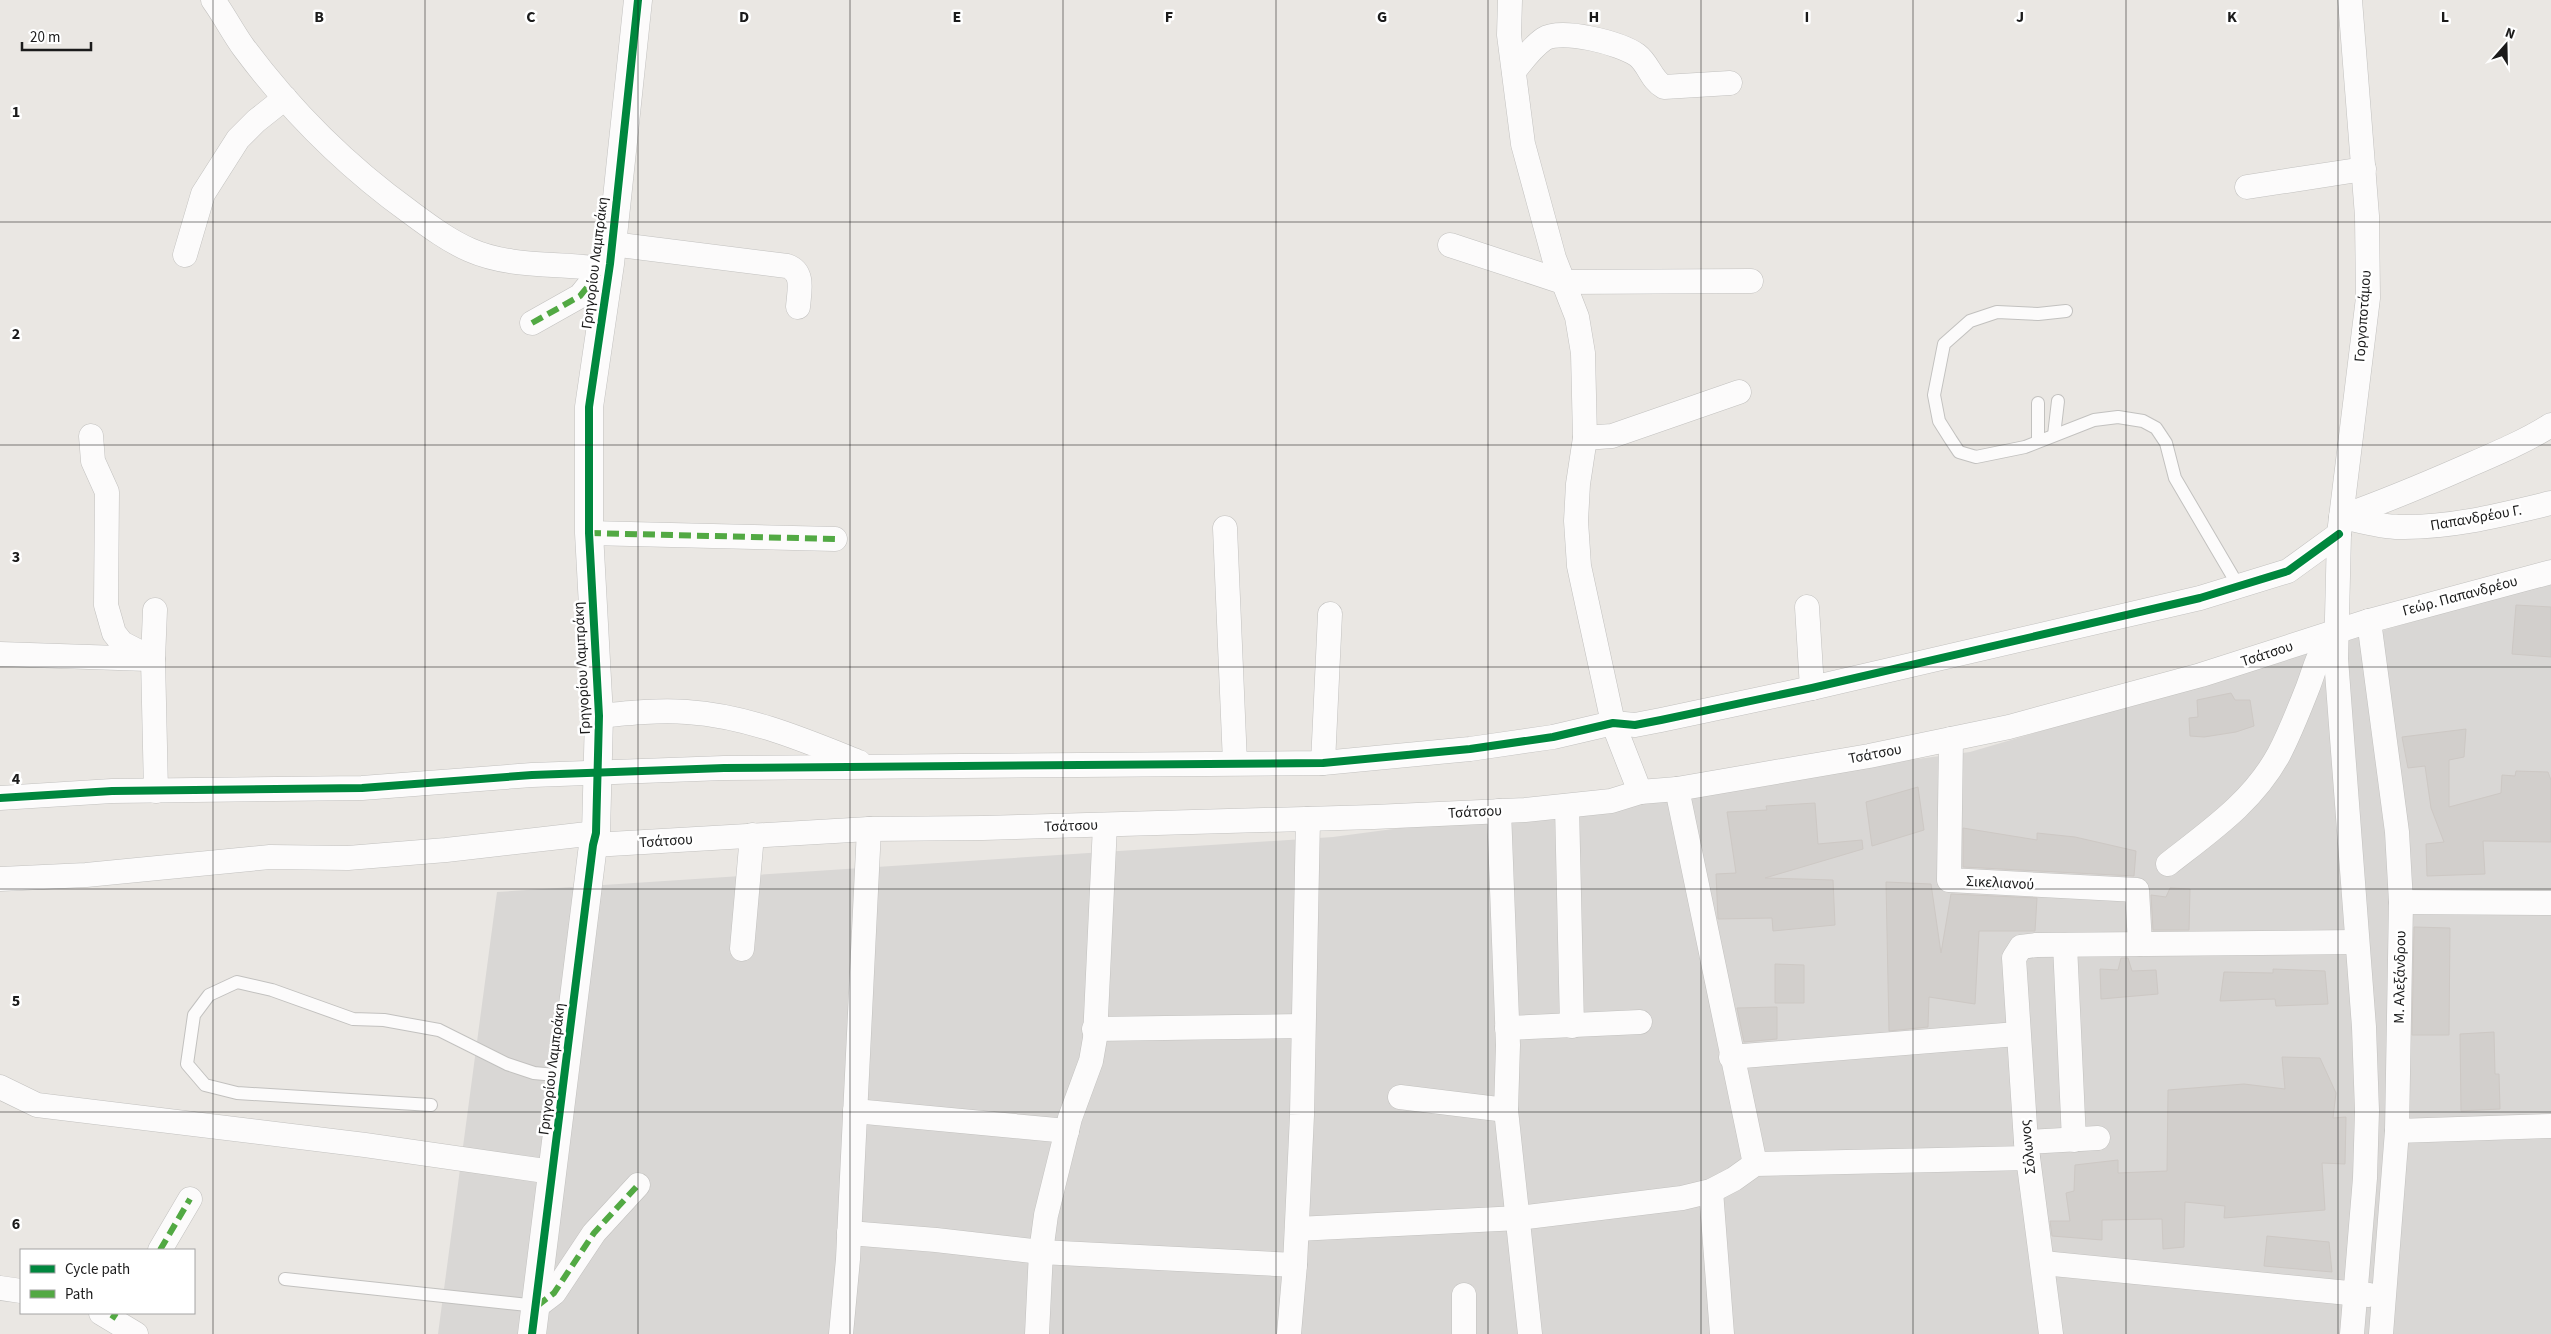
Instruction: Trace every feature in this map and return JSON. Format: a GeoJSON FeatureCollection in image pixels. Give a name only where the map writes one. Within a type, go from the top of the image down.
{"type":"FeatureCollection","features":[{"type":"Feature","properties":{"kind":"street"},"geometry":{"type":"LineString","coordinates":[[213,0],[243,47],[285,98],[329,146],[366,179],[442,235],[471,251],[508,261],[608,261],[787,266],[795,269],[800,275],[798,307]]}},
{"type":"Feature","properties":{"kind":"street","name":"Γρηγορίου Λαμπράκη"},"geometry":{"type":"LineString","coordinates":[[532,1334],[566,1076],[594,839],[599,772],[600,716],[589,533],[589,408],[638,0]]}},
{"type":"Feature","properties":{"kind":"street"},"geometry":{"type":"LineString","coordinates":[[1510,0],[1509,35],[1523,144],[1554,258],[1577,317],[1583,353],[1585,438],[1578,484],[1576,521],[1579,566],[1613,723],[1640,792]]}},
{"type":"Feature","properties":{"kind":"street","name":"Γοργοποτάμου"},"geometry":{"type":"LineString","coordinates":[[2337,631],[2340,525],[2368,298],[2364,169],[2350,0]]}},
{"type":"Feature","properties":{"kind":"street"},"geometry":{"type":"LineString","coordinates":[[1514,70],[1533,48],[1545,38],[1554,35],[1599,40],[1637,55],[1650,70],[1656,82],[1664,87],[1730,83]]}},
{"type":"Feature","properties":{"kind":"street"},"geometry":{"type":"LineString","coordinates":[[185,254],[202,194],[238,139],[256,121],[285,98]]}},
{"type":"Feature","properties":{"kind":"street"},"geometry":{"type":"LineString","coordinates":[[2248,187],[2364,169]]}},
{"type":"Feature","properties":{"kind":"street"},"geometry":{"type":"LineString","coordinates":[[1450,245],[1563,282],[1752,281]]}},
{"type":"Feature","properties":{"kind":"street"},"geometry":{"type":"LineString","coordinates":[[532,323],[580,296],[608,261]]}},
{"type":"Feature","properties":{"kind":"street"},"geometry":{"type":"LineString","coordinates":[[1585,438],[1612,436],[1739,392]]}},
{"type":"Feature","properties":{"kind":"street"},"geometry":{"type":"LineString","coordinates":[[0,798],[112,791],[156,792],[362,788],[599,772],[870,766],[1323,762],[1470,749],[1553,737],[1613,723],[1635,725],[1812,688],[2104,622],[2239,587],[2288,571],[2340,525],[2386,501],[2532,437],[2551,425]]}},
{"type":"Feature","properties":{"kind":"street"},"geometry":{"type":"LineString","coordinates":[[91,436],[93,461],[106,492],[106,605],[114,633],[122,643],[153,659]]}},
{"type":"Feature","properties":{"kind":"street","name":"Παπανδρέου Γ."},"geometry":{"type":"LineString","coordinates":[[2340,525],[2397,528],[2438,526],[2478,520],[2551,503]]}},
{"type":"Feature","properties":{"kind":"street"},"geometry":{"type":"LineString","coordinates":[[1225,528],[1235,763]]}},
{"type":"Feature","properties":{"kind":"street"},"geometry":{"type":"LineString","coordinates":[[589,533],[836,539]]}},
{"type":"Feature","properties":{"kind":"street","name":"Γεώρ. Παπανδρέου"},"geometry":{"type":"LineString","coordinates":[[2337,631],[2551,572]]}},
{"type":"Feature","properties":{"kind":"street"},"geometry":{"type":"LineString","coordinates":[[1807,607],[1812,688]]}},
{"type":"Feature","properties":{"kind":"street"},"geometry":{"type":"LineString","coordinates":[[155,610],[153,659],[156,792]]}},
{"type":"Feature","properties":{"kind":"street"},"geometry":{"type":"LineString","coordinates":[[1323,762],[1330,614]]}},
{"type":"Feature","properties":{"kind":"street","name":"Μ. Αλεξάνδρου"},"geometry":{"type":"LineString","coordinates":[[2369,621],[2397,832],[2402,902],[2397,1131],[2381,1334]]}},
{"type":"Feature","properties":{"kind":"street"},"geometry":{"type":"LineString","coordinates":[[2168,864],[2232,815],[2266,775],[2291,727],[2308,686],[2317,656],[2337,631]]}},
{"type":"Feature","properties":{"kind":"street"},"geometry":{"type":"LineString","coordinates":[[2337,631],[2336,659],[2340,724],[2353,869],[2356,942],[2364,1027],[2367,1110],[2365,1178],[2352,1334]]}},
{"type":"Feature","properties":{"kind":"street","name":"Τσάτσου"},"geometry":{"type":"LineString","coordinates":[[0,879],[86,875],[250,858],[348,858],[594,839],[752,835],[869,829],[1308,820],[1566,806],[1611,801],[1640,792],[1677,789],[1869,756],[2009,727],[2202,675],[2337,631]]}},
{"type":"Feature","properties":{"kind":"street"},"geometry":{"type":"LineString","coordinates":[[0,654],[153,659]]}},
{"type":"Feature","properties":{"kind":"street"},"geometry":{"type":"LineString","coordinates":[[600,716],[657,711],[688,712],[728,718],[772,728],[870,766]]}},
{"type":"Feature","properties":{"kind":"street","name":"Σικελιανού"},"geometry":{"type":"LineString","coordinates":[[1951,739],[1949,880],[2137,890],[2140,944]]}},
{"type":"Feature","properties":{"kind":"street"},"geometry":{"type":"LineString","coordinates":[[1677,789],[1731,1058],[1755,1164]]}},
{"type":"Feature","properties":{"kind":"street"},"geometry":{"type":"LineString","coordinates":[[1566,806],[1572,1026]]}},
{"type":"Feature","properties":{"kind":"street"},"geometry":{"type":"LineString","coordinates":[[1499,811],[1507,1028],[1506,1110],[1530,1334]]}},
{"type":"Feature","properties":{"kind":"street"},"geometry":{"type":"LineString","coordinates":[[1289,1334],[1295,1265],[1302,1115],[1302,1026],[1308,820]]}},
{"type":"Feature","properties":{"kind":"street"},"geometry":{"type":"LineString","coordinates":[[1037,1334],[1046,1216],[1067,1131],[1091,1061],[1095,1038],[1105,825]]}},
{"type":"Feature","properties":{"kind":"street"},"geometry":{"type":"LineString","coordinates":[[841,1334],[855,1111],[869,829]]}},
{"type":"Feature","properties":{"kind":"street"},"geometry":{"type":"LineString","coordinates":[[742,949],[752,835]]}},
{"type":"Feature","properties":{"kind":"street"},"geometry":{"type":"LineString","coordinates":[[2402,902],[2551,903]]}},
{"type":"Feature","properties":{"kind":"street"},"geometry":{"type":"LineString","coordinates":[[2074,1140],[2065,945],[2356,942]]}},
{"type":"Feature","properties":{"kind":"street","name":"Σόλωνος"},"geometry":{"type":"LineString","coordinates":[[2051,1334],[2027,1150],[2017,1034],[2014,958],[2021,947],[2065,945]]}},
{"type":"Feature","properties":{"kind":"street"},"geometry":{"type":"LineString","coordinates":[[1507,1028],[1640,1022]]}},
{"type":"Feature","properties":{"kind":"street"},"geometry":{"type":"LineString","coordinates":[[1094,1029],[1302,1026]]}},
{"type":"Feature","properties":{"kind":"street"},"geometry":{"type":"LineString","coordinates":[[1731,1058],[2017,1034]]}},
{"type":"Feature","properties":{"kind":"street"},"geometry":{"type":"LineString","coordinates":[[0,1087],[10,1094],[37,1105],[365,1145],[552,1172]]}},
{"type":"Feature","properties":{"kind":"street"},"geometry":{"type":"LineString","coordinates":[[1400,1097],[1506,1110]]}},
{"type":"Feature","properties":{"kind":"street"},"geometry":{"type":"LineString","coordinates":[[855,1111],[1067,1131]]}},
{"type":"Feature","properties":{"kind":"street"},"geometry":{"type":"LineString","coordinates":[[2397,1131],[2551,1126]]}},
{"type":"Feature","properties":{"kind":"street"},"geometry":{"type":"LineString","coordinates":[[1297,1229],[1519,1218],[1682,1198],[1711,1191],[1734,1179],[1755,1164],[2027,1150],[2074,1140],[2098,1138]]}},
{"type":"Feature","properties":{"kind":"street"},"geometry":{"type":"LineString","coordinates":[[537,1306],[554,1293],[594,1233],[638,1185]]}},
{"type":"Feature","properties":{"kind":"street"},"geometry":{"type":"LineString","coordinates":[[1711,1191],[1722,1334]]}},
{"type":"Feature","properties":{"kind":"street"},"geometry":{"type":"LineString","coordinates":[[161,1249],[190,1198]]}},
{"type":"Feature","properties":{"kind":"street"},"geometry":{"type":"LineString","coordinates":[[848,1234],[936,1240],[1042,1252],[1295,1265]]}},
{"type":"Feature","properties":{"kind":"street"},"geometry":{"type":"LineString","coordinates":[[2042,1264],[2384,1297]]}},
{"type":"Feature","properties":{"kind":"street"},"geometry":{"type":"LineString","coordinates":[[0,1288],[20,1291]]}},
{"type":"Feature","properties":{"kind":"street"},"geometry":{"type":"LineString","coordinates":[[1464,1295],[1464,1334]]}},
{"type":"Feature","properties":{"kind":"street"},"geometry":{"type":"LineString","coordinates":[[109,1315],[136,1334]]}},
{"type":"Feature","properties":{"kind":"lane"},"geometry":{"type":"LineString","coordinates":[[2066,310],[2038,314],[1997,312],[1970,321],[1944,344],[1934,395],[1939,421],[1959,452],[1976,457],[2054,436],[2094,420],[2118,417],[2143,421],[2156,428],[2166,443],[2175,478],[2239,587]]}},
{"type":"Feature","properties":{"kind":"lane"},"geometry":{"type":"LineString","coordinates":[[2054,436],[2058,401]]}},
{"type":"Feature","properties":{"kind":"lane"},"geometry":{"type":"LineString","coordinates":[[2038,403],[2038,441]]}},
{"type":"Feature","properties":{"kind":"lane"},"geometry":{"type":"LineString","coordinates":[[431,1105],[236,1093],[205,1085],[187,1064],[194,1015],[209,995],[236,982],[272,990],[353,1019],[384,1020],[439,1030],[507,1064],[534,1073],[566,1076]]}},
{"type":"Feature","properties":{"kind":"lane"},"geometry":{"type":"LineString","coordinates":[[285,1279],[537,1306]]}},
{"type":"Feature","properties":{"kind":"shaded area"},"geometry":{"type":"Polygon","coordinates":[[[2551,581],[2551,1334],[438,1334],[497,892],[1333,837],[1970,752],[2551,581]]]}},
{"type":"Feature","properties":{"kind":"building"},"geometry":{"type":"Polygon","coordinates":[[[2516,605],[2551,607],[2551,657],[2512,654],[2516,605]]]}},
{"type":"Feature","properties":{"kind":"building"},"geometry":{"type":"Polygon","coordinates":[[[2231,693],[2235,700],[2250,700],[2254,726],[2236,732],[2204,737],[2190,736],[2189,718],[2198,717],[2197,700],[2231,693]]]}},
{"type":"Feature","properties":{"kind":"building"},"geometry":{"type":"Polygon","coordinates":[[[2466,729],[2464,757],[2449,760],[2449,807],[2501,793],[2502,775],[2515,776],[2516,771],[2548,772],[2551,780],[2551,842],[2483,841],[2485,874],[2427,876],[2426,844],[2444,842],[2431,808],[2425,766],[2408,768],[2402,737],[2466,729]]]}},
{"type":"Feature","properties":{"kind":"building"},"geometry":{"type":"Polygon","coordinates":[[[1918,787],[1924,830],[1872,846],[1866,802],[1918,787]]]}},
{"type":"Feature","properties":{"kind":"building"},"geometry":{"type":"Polygon","coordinates":[[[1815,803],[1818,844],[1862,840],[1863,849],[1765,878],[1833,880],[1835,925],[1773,931],[1772,918],[1718,919],[1716,874],[1736,873],[1727,812],[1767,810],[1766,806],[1815,803]]]}},
{"type":"Feature","properties":{"kind":"building"},"geometry":{"type":"Polygon","coordinates":[[[1963,828],[2037,840],[2037,833],[2075,837],[2136,851],[2134,876],[1963,867],[1963,828]]]}},
{"type":"Feature","properties":{"kind":"building"},"geometry":{"type":"Polygon","coordinates":[[[1886,882],[1931,884],[1941,953],[1951,894],[2037,898],[2035,931],[1979,931],[1975,1004],[1929,997],[1928,1027],[1889,1031],[1886,882]]]}},
{"type":"Feature","properties":{"kind":"building"},"geometry":{"type":"Polygon","coordinates":[[[2170,888],[2190,889],[2189,930],[2153,930],[2151,895],[2166,897],[2170,888]]]}},
{"type":"Feature","properties":{"kind":"building"},"geometry":{"type":"Polygon","coordinates":[[[2414,927],[2450,928],[2449,1035],[2412,1035],[2414,927]]]}},
{"type":"Feature","properties":{"kind":"building"},"geometry":{"type":"Polygon","coordinates":[[[2121,958],[2128,958],[2132,971],[2156,970],[2158,994],[2101,999],[2100,969],[2118,970],[2121,958]]]}},
{"type":"Feature","properties":{"kind":"building"},"geometry":{"type":"Polygon","coordinates":[[[1775,964],[1804,965],[1804,1003],[1775,1003],[1775,964]]]}},
{"type":"Feature","properties":{"kind":"building"},"geometry":{"type":"Polygon","coordinates":[[[2273,969],[2325,971],[2328,1004],[2276,1006],[2275,999],[2220,1001],[2224,972],[2273,973],[2273,969]]]}},
{"type":"Feature","properties":{"kind":"building"},"geometry":{"type":"Polygon","coordinates":[[[1777,1007],[1777,1039],[1744,1042],[1737,1008],[1777,1007]]]}},
{"type":"Feature","properties":{"kind":"building"},"geometry":{"type":"Polygon","coordinates":[[[2494,1032],[2495,1074],[2499,1074],[2500,1109],[2461,1111],[2460,1034],[2494,1032]]]}},
{"type":"Feature","properties":{"kind":"building"},"geometry":{"type":"Polygon","coordinates":[[[2282,1057],[2320,1058],[2336,1093],[2333,1118],[2346,1117],[2345,1164],[2322,1163],[2325,1210],[2224,1218],[2225,1206],[2185,1202],[2184,1247],[2163,1249],[2162,1219],[2102,1220],[2102,1240],[2052,1236],[2050,1221],[2070,1221],[2066,1193],[2074,1191],[2075,1165],[2118,1160],[2118,1173],[2167,1171],[2168,1090],[2244,1084],[2285,1089],[2282,1057]]]}},
{"type":"Feature","properties":{"kind":"building"},"geometry":{"type":"Polygon","coordinates":[[[2267,1236],[2329,1242],[2332,1272],[2264,1266],[2267,1236]]]}},
{"type":"Feature","properties":{"kind":"marked path"},"geometry":{"type":"LineString","coordinates":[[532,323],[580,296],[602,269]]}},
{"type":"Feature","properties":{"kind":"marked path"},"geometry":{"type":"LineString","coordinates":[[589,533],[835,539]]}},
{"type":"Feature","properties":{"kind":"marked path"},"geometry":{"type":"LineString","coordinates":[[537,1306],[554,1293],[594,1233],[638,1185]]}},
{"type":"Feature","properties":{"kind":"marked path"},"geometry":{"type":"LineString","coordinates":[[161,1249],[190,1199]]}},
{"type":"Feature","properties":{"kind":"marked path"},"geometry":{"type":"LineString","coordinates":[[112,1319],[115,1314]]}},
{"type":"Feature","properties":{"kind":"cycle path"},"geometry":{"type":"LineString","coordinates":[[532,1334],[596,833],[599,716],[589,533],[589,407],[610,264],[638,0]]}},
{"type":"Feature","properties":{"kind":"cycle path"},"geometry":{"type":"LineString","coordinates":[[0,798],[112,791],[362,788],[532,775],[724,768],[1323,763],[1470,749],[1553,737],[1613,723],[1635,725],[1661,720],[1812,688],[2200,598],[2288,571],[2339,534]]}}]}
